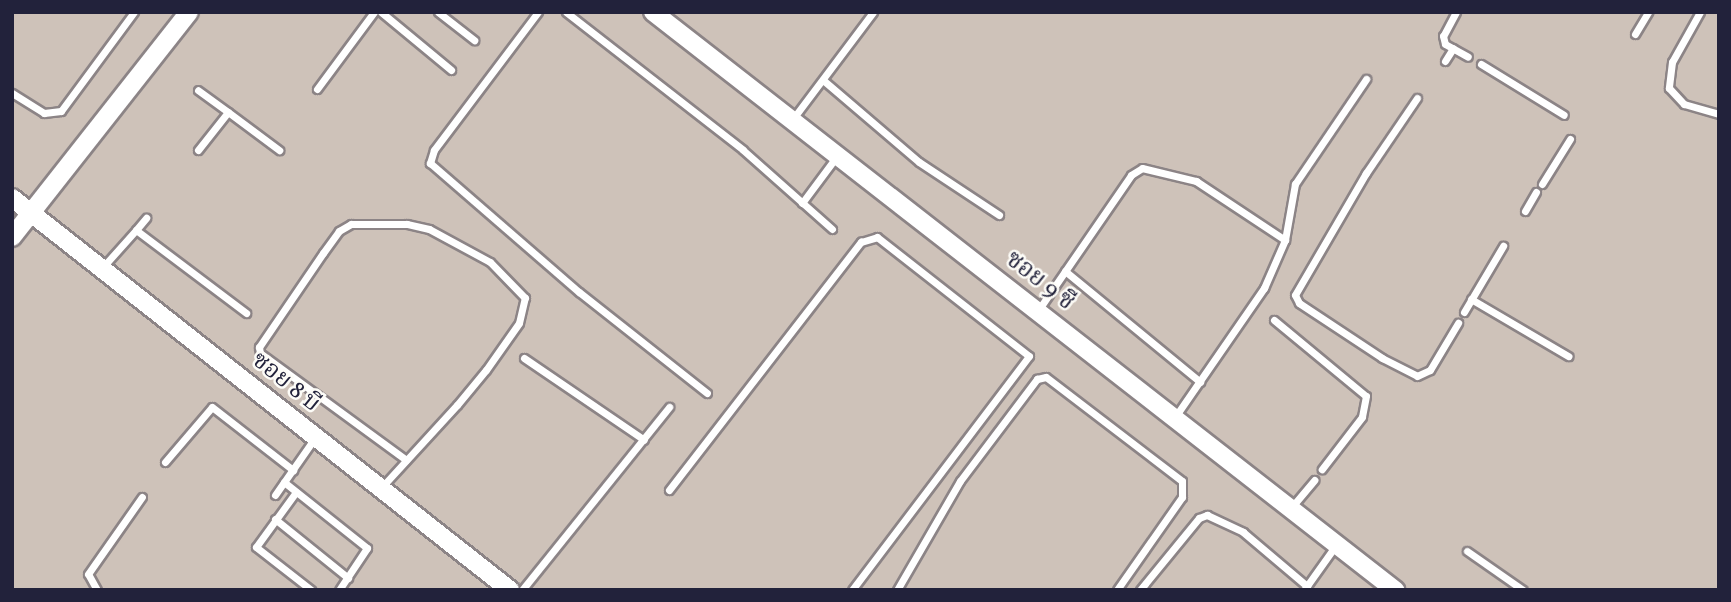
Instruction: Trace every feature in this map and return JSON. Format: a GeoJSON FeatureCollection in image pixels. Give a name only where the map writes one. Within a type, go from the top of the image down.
{"type":"FeatureCollection","features":[{"type":"Feature","properties":{"kind":"street"},"geometry":{"type":"LineString","coordinates":[[12,237],[189,12]]}},
{"type":"Feature","properties":{"kind":"street","name":"ซอย 9 ซี"},"geometry":{"type":"LineString","coordinates":[[653,12],[1395,590]]}},
{"type":"Feature","properties":{"kind":"street","name":"ซอย 8 บี"},"geometry":{"type":"LineString","coordinates":[[12,198],[509,590]]}},
{"type":"Feature","properties":{"kind":"lane"},"geometry":{"type":"LineString","coordinates":[[12,93],[44,113],[61,111],[134,12]]}},
{"type":"Feature","properties":{"kind":"lane"},"geometry":{"type":"LineString","coordinates":[[317,89],[374,12]]}},
{"type":"Feature","properties":{"kind":"lane"},"geometry":{"type":"LineString","coordinates":[[381,12],[451,69]]}},
{"type":"Feature","properties":{"kind":"lane"},"geometry":{"type":"LineString","coordinates":[[438,12],[474,40]]}},
{"type":"Feature","properties":{"kind":"lane"},"geometry":{"type":"LineString","coordinates":[[538,12],[434,149],[430,163],[579,292],[708,393]]}},
{"type":"Feature","properties":{"kind":"lane"},"geometry":{"type":"LineString","coordinates":[[566,12],[743,150],[832,229]]}},
{"type":"Feature","properties":{"kind":"lane"},"geometry":{"type":"LineString","coordinates":[[792,121],[873,12]]}},
{"type":"Feature","properties":{"kind":"lane"},"geometry":{"type":"LineString","coordinates":[[1456,12],[1443,36],[1453,48],[1468,57]]}},
{"type":"Feature","properties":{"kind":"lane"},"geometry":{"type":"LineString","coordinates":[[1635,34],[1648,12]]}},
{"type":"Feature","properties":{"kind":"lane"},"geometry":{"type":"LineString","coordinates":[[1700,12],[1672,62],[1668,88],[1685,104],[1719,114]]}},
{"type":"Feature","properties":{"kind":"lane"},"geometry":{"type":"LineString","coordinates":[[1445,61],[1453,48]]}},
{"type":"Feature","properties":{"kind":"lane"},"geometry":{"type":"LineString","coordinates":[[1481,64],[1564,115]]}},
{"type":"Feature","properties":{"kind":"lane"},"geometry":{"type":"LineString","coordinates":[[1174,417],[1264,288],[1285,240],[1295,184],[1366,79]]}},
{"type":"Feature","properties":{"kind":"lane"},"geometry":{"type":"LineString","coordinates":[[823,80],[919,162],[999,215]]}},
{"type":"Feature","properties":{"kind":"lane"},"geometry":{"type":"LineString","coordinates":[[198,90],[279,150]]}},
{"type":"Feature","properties":{"kind":"lane"},"geometry":{"type":"LineString","coordinates":[[1417,98],[1366,173],[1295,295],[1382,358],[1417,376],[1430,370],[1458,323]]}},
{"type":"Feature","properties":{"kind":"lane"},"geometry":{"type":"LineString","coordinates":[[198,150],[228,112]]}},
{"type":"Feature","properties":{"kind":"lane"},"geometry":{"type":"LineString","coordinates":[[1542,184],[1570,139]]}},
{"type":"Feature","properties":{"kind":"lane"},"geometry":{"type":"LineString","coordinates":[[802,203],[838,156]]}},
{"type":"Feature","properties":{"kind":"lane"},"geometry":{"type":"LineString","coordinates":[[1037,312],[1131,175],[1142,168],[1196,181],[1285,240]]}},
{"type":"Feature","properties":{"kind":"lane"},"geometry":{"type":"LineString","coordinates":[[1525,211],[1536,192]]}},
{"type":"Feature","properties":{"kind":"lane"},"geometry":{"type":"LineString","coordinates":[[102,268],[146,218]]}},
{"type":"Feature","properties":{"kind":"lane"},"geometry":{"type":"LineString","coordinates":[[380,489],[406,460],[485,370],[519,323],[525,298],[491,262],[429,229],[407,223],[351,225],[339,231],[259,347],[406,460]]}},
{"type":"Feature","properties":{"kind":"lane"},"geometry":{"type":"LineString","coordinates":[[136,230],[246,313]]}},
{"type":"Feature","properties":{"kind":"lane"},"geometry":{"type":"LineString","coordinates":[[669,490],[861,242],[877,237],[1029,356],[852,590]]}},
{"type":"Feature","properties":{"kind":"lane"},"geometry":{"type":"LineString","coordinates":[[1464,312],[1503,246]]}},
{"type":"Feature","properties":{"kind":"lane"},"geometry":{"type":"LineString","coordinates":[[1065,271],[1200,382]]}},
{"type":"Feature","properties":{"kind":"lane"},"geometry":{"type":"LineString","coordinates":[[1471,299],[1568,356]]}},
{"type":"Feature","properties":{"kind":"lane"},"geometry":{"type":"LineString","coordinates":[[1274,320],[1366,396],[1362,417],[1322,469]]}},
{"type":"Feature","properties":{"kind":"lane"},"geometry":{"type":"LineString","coordinates":[[524,358],[643,440]]}},
{"type":"Feature","properties":{"kind":"lane"},"geometry":{"type":"LineString","coordinates":[[897,590],[960,481],[1037,379],[1045,377],[1182,481],[1182,497],[1117,590]]}},
{"type":"Feature","properties":{"kind":"lane"},"geometry":{"type":"LineString","coordinates":[[165,462],[212,407],[293,470]]}},
{"type":"Feature","properties":{"kind":"lane"},"geometry":{"type":"LineString","coordinates":[[522,590],[669,407]]}},
{"type":"Feature","properties":{"kind":"lane"},"geometry":{"type":"LineString","coordinates":[[275,495],[315,438]]}},
{"type":"Feature","properties":{"kind":"lane"},"geometry":{"type":"LineString","coordinates":[[1290,509],[1314,480]]}},
{"type":"Feature","properties":{"kind":"lane"},"geometry":{"type":"LineString","coordinates":[[284,482],[367,548],[339,590]]}},
{"type":"Feature","properties":{"kind":"lane"},"geometry":{"type":"LineString","coordinates":[[296,492],[256,547],[311,590]]}},
{"type":"Feature","properties":{"kind":"lane"},"geometry":{"type":"LineString","coordinates":[[97,590],[88,574],[142,496]]}},
{"type":"Feature","properties":{"kind":"lane"},"geometry":{"type":"LineString","coordinates":[[1140,590],[1199,518],[1207,515],[1242,532],[1305,588],[1336,545]]}},
{"type":"Feature","properties":{"kind":"lane"},"geometry":{"type":"LineString","coordinates":[[275,519],[348,578]]}},
{"type":"Feature","properties":{"kind":"lane"},"geometry":{"type":"LineString","coordinates":[[1467,551],[1522,590]]}},
{"type":"Feature","properties":{"kind":"shaded area"},"geometry":{"type":"Polygon","coordinates":[[[12,12],[1719,12],[1719,590],[12,590],[12,12]]]}}]}
